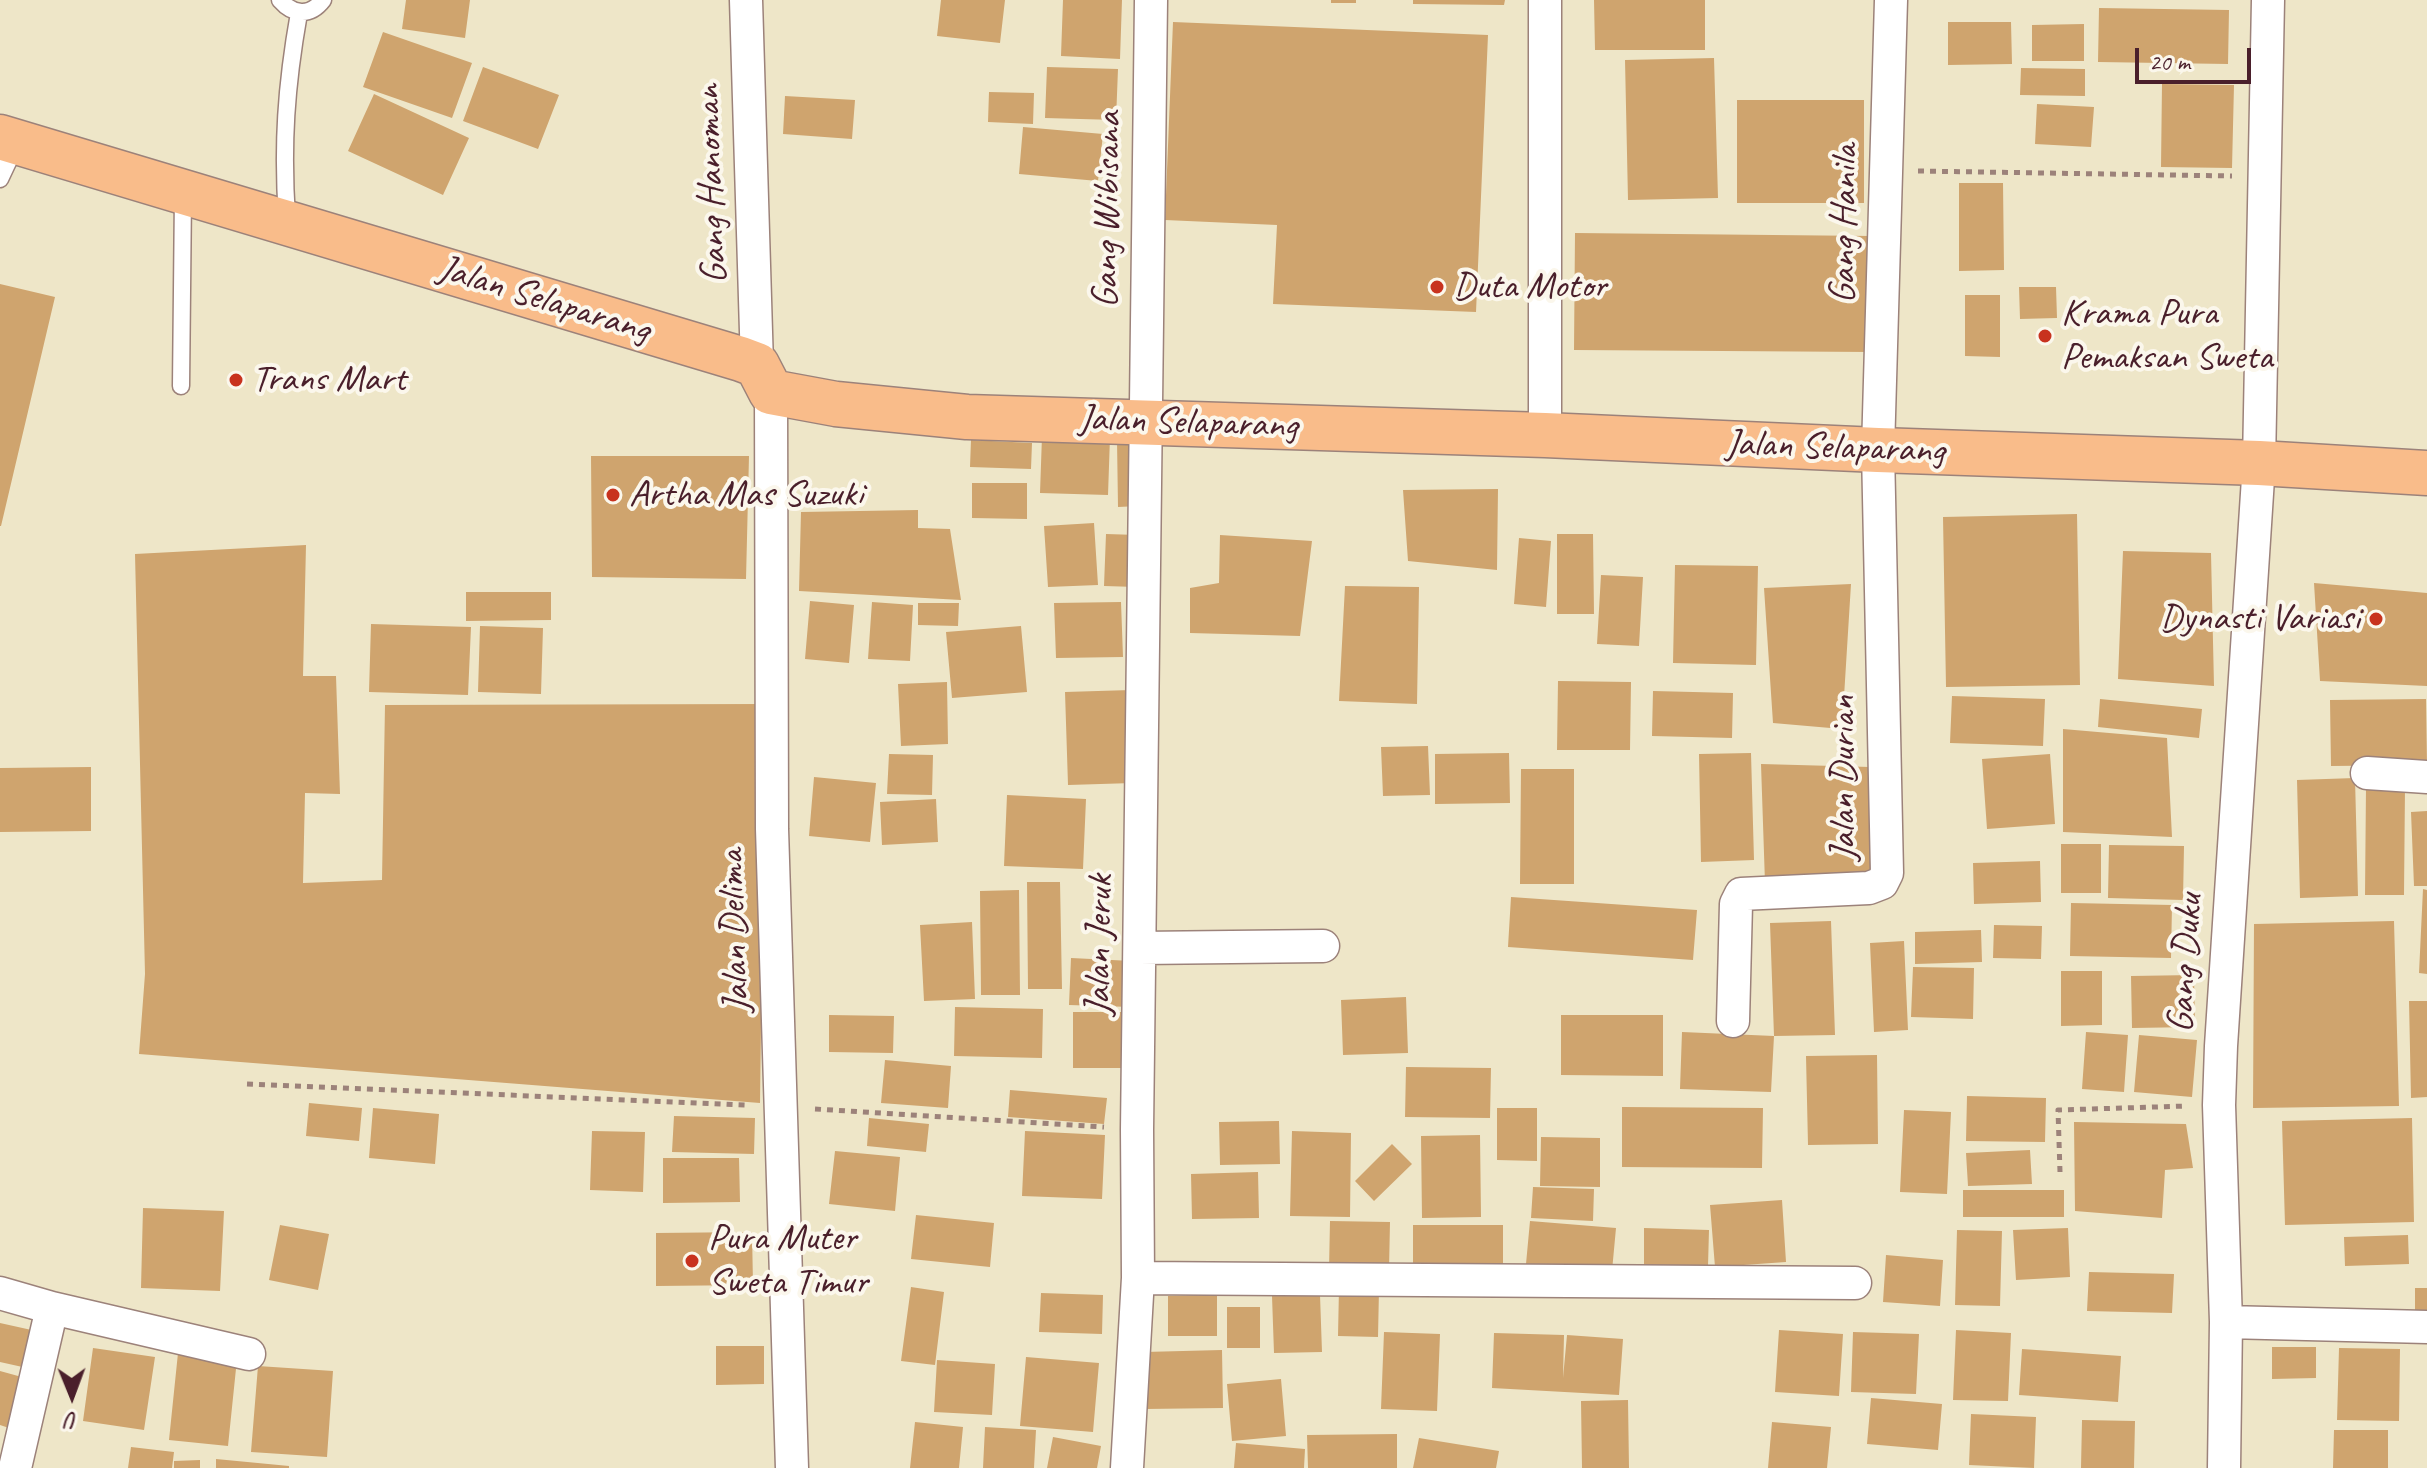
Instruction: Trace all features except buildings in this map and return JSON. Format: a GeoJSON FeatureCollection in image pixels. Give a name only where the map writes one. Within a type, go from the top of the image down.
{"type":"FeatureCollection","features":[{"type":"Feature","properties":{"kind":"main road","name":"Jalan Selaparang"},"geometry":{"type":"LineString","coordinates":[[6,153],[183,193],[288,224],[836,404],[901,412],[2259,463],[2427,473]]}},
{"type":"Feature","properties":{"kind":"street","name":"Gang Hanoman"},"geometry":{"type":"LineString","coordinates":[[746,0],[764,378]]}},
{"type":"Feature","properties":{"kind":"street","name":"Gang Wibisana"},"geometry":{"type":"LineString","coordinates":[[1145,422],[1151,0]]}},
{"type":"Feature","properties":{"kind":"street"},"geometry":{"type":"LineString","coordinates":[[1545,0],[1545,435]]}},
{"type":"Feature","properties":{"kind":"street","name":"Gang Hanila"},"geometry":{"type":"LineString","coordinates":[[1878,450],[1891,0]]}},
{"type":"Feature","properties":{"kind":"street","name":"Gang Duku"},"geometry":{"type":"LineString","coordinates":[[2224,1468],[2226,1322],[2219,1105],[2259,463],[2267,176],[2268,0]]}},
{"type":"Feature","properties":{"kind":"street","name":"Jalan Delima"},"geometry":{"type":"LineString","coordinates":[[764,378],[772,829],[792,1468]]}},
{"type":"Feature","properties":{"kind":"street","name":"Jalan Jeruk"},"geometry":{"type":"LineString","coordinates":[[1127,1468],[1138,1278],[1145,422]]}},
{"type":"Feature","properties":{"kind":"street","name":"Jalan Durian"},"geometry":{"type":"LineString","coordinates":[[1733,1021],[1736,904],[1741,894],[1869,888],[1882,883],[1887,873],[1878,450]]}},
{"type":"Feature","properties":{"kind":"street"},"geometry":{"type":"LineString","coordinates":[[2367,773],[2427,777]]}},
{"type":"Feature","properties":{"kind":"street"},"geometry":{"type":"LineString","coordinates":[[1140,948],[1323,946]]}},
{"type":"Feature","properties":{"kind":"street"},"geometry":{"type":"LineString","coordinates":[[1138,1278],[1855,1283]]}},
{"type":"Feature","properties":{"kind":"street"},"geometry":{"type":"LineString","coordinates":[[0,1293],[249,1354]]}},
{"type":"Feature","properties":{"kind":"street"},"geometry":{"type":"LineString","coordinates":[[15,1468],[52,1308]]}},
{"type":"Feature","properties":{"kind":"street"},"geometry":{"type":"LineString","coordinates":[[2226,1322],[2427,1327]]}},
{"type":"Feature","properties":{"kind":"lane"},"geometry":{"type":"LineString","coordinates":[[280,0],[288,9],[299,13],[311,11],[323,0]]}},
{"type":"Feature","properties":{"kind":"lane"},"geometry":{"type":"LineString","coordinates":[[288,224],[283,160],[286,106],[299,13]]}},
{"type":"Feature","properties":{"kind":"lane"},"geometry":{"type":"LineString","coordinates":[[181,386],[183,193]]}},
{"type":"Feature","properties":{"kind":"path"},"geometry":{"type":"LineString","coordinates":[[1885,170],[2267,176]]}},
{"type":"Feature","properties":{"kind":"path"},"geometry":{"type":"LineString","coordinates":[[247,1084],[780,1107],[1137,1129]]}},
{"type":"Feature","properties":{"kind":"path"},"geometry":{"type":"LineString","coordinates":[[2060,1172],[2058,1110],[2219,1105]]}},
{"type":"Feature","properties":{"kind":"place","name":"Duta Motor"},"geometry":{"type":"Point","coordinates":[1437,287]}},
{"type":"Feature","properties":{"kind":"place","name":"Krama Pura Pemaksan Sweta"},"geometry":{"type":"Point","coordinates":[2045,336]}},
{"type":"Feature","properties":{"kind":"place","name":"Trans Mart"},"geometry":{"type":"Point","coordinates":[236,380]}},
{"type":"Feature","properties":{"kind":"place","name":"Artha Mas Suzuki"},"geometry":{"type":"Point","coordinates":[613,495]}},
{"type":"Feature","properties":{"kind":"place","name":"Dynasti Variasi"},"geometry":{"type":"Point","coordinates":[2376,619]}},
{"type":"Feature","properties":{"kind":"place","name":"Pura Muter Sweta Timur"},"geometry":{"type":"Point","coordinates":[692,1261]}}]}
